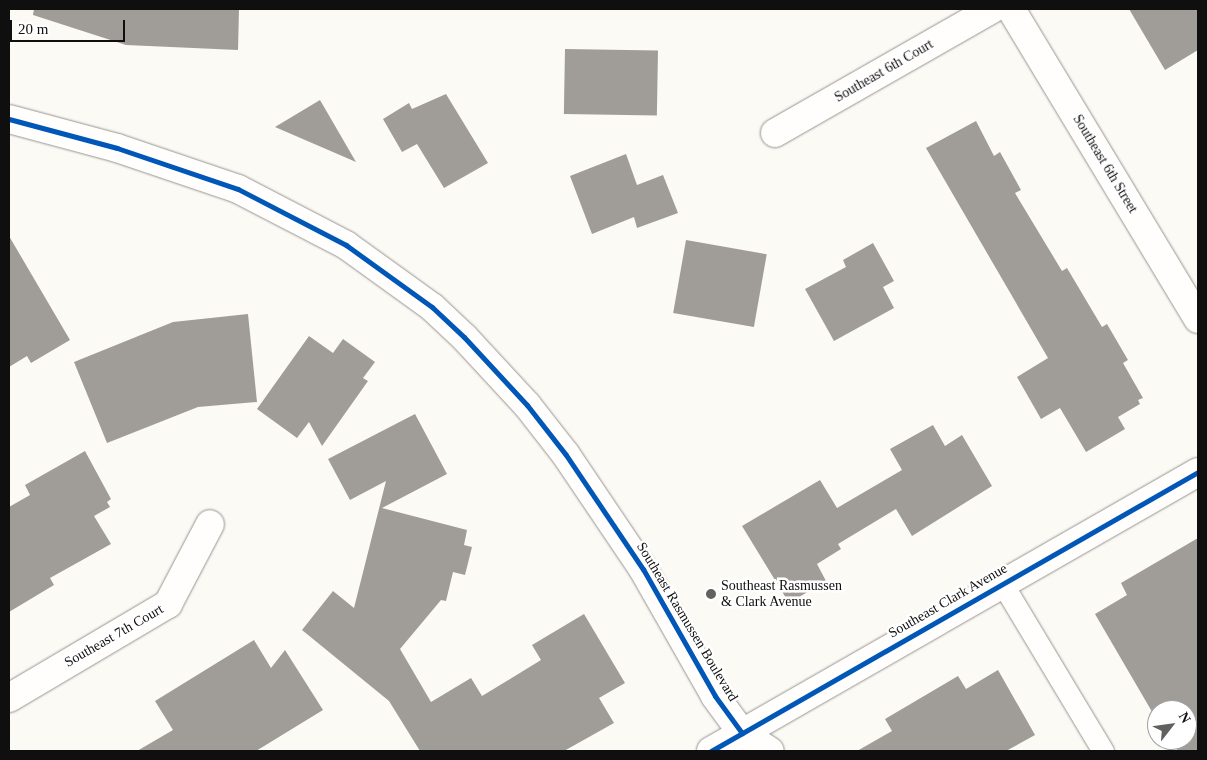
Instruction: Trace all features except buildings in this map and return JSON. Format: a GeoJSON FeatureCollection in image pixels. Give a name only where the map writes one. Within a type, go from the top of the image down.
{"type":"FeatureCollection","features":[{"type":"Feature","properties":{"kind":"street","name":"Southeast 6th Court"},"geometry":{"type":"LineString","coordinates":[[775,133],[992,9]]}},
{"type":"Feature","properties":{"kind":"street","name":"Southeast 6th Street"},"geometry":{"type":"LineString","coordinates":[[1011,9],[1198,319]]}},
{"type":"Feature","properties":{"kind":"street","name":"Southeast Rasmussen Boulevard"},"geometry":{"type":"LineString","coordinates":[[9,119],[117,148],[238,188],[346,244],[432,308],[464,336],[527,404],[566,454],[643,569],[743,742],[770,751]]}},
{"type":"Feature","properties":{"kind":"street","name":"Southeast Clark Avenue"},"geometry":{"type":"LineString","coordinates":[[711,751],[743,742],[1002,583],[1198,472]]}},
{"type":"Feature","properties":{"kind":"street","name":"Southeast 7th Court"},"geometry":{"type":"LineString","coordinates":[[9,698],[168,604],[210,524]]}},
{"type":"Feature","properties":{"kind":"lane"},"geometry":{"type":"LineString","coordinates":[[1002,583],[1103,751]]}},
{"type":"Feature","properties":{"kind":"cycle path"},"geometry":{"type":"LineString","coordinates":[[9,119],[117,148],[238,189],[346,245],[432,307],[464,337],[527,405],[566,455],[643,569],[715,696],[742,733]]}},
{"type":"Feature","properties":{"kind":"cycle path"},"geometry":{"type":"LineString","coordinates":[[711,751],[1198,472]]}},
{"type":"Feature","properties":{"kind":"place","name":"Southeast Rasmussen & Clark Avenue"},"geometry":{"type":"Point","coordinates":[711,594]}}]}
